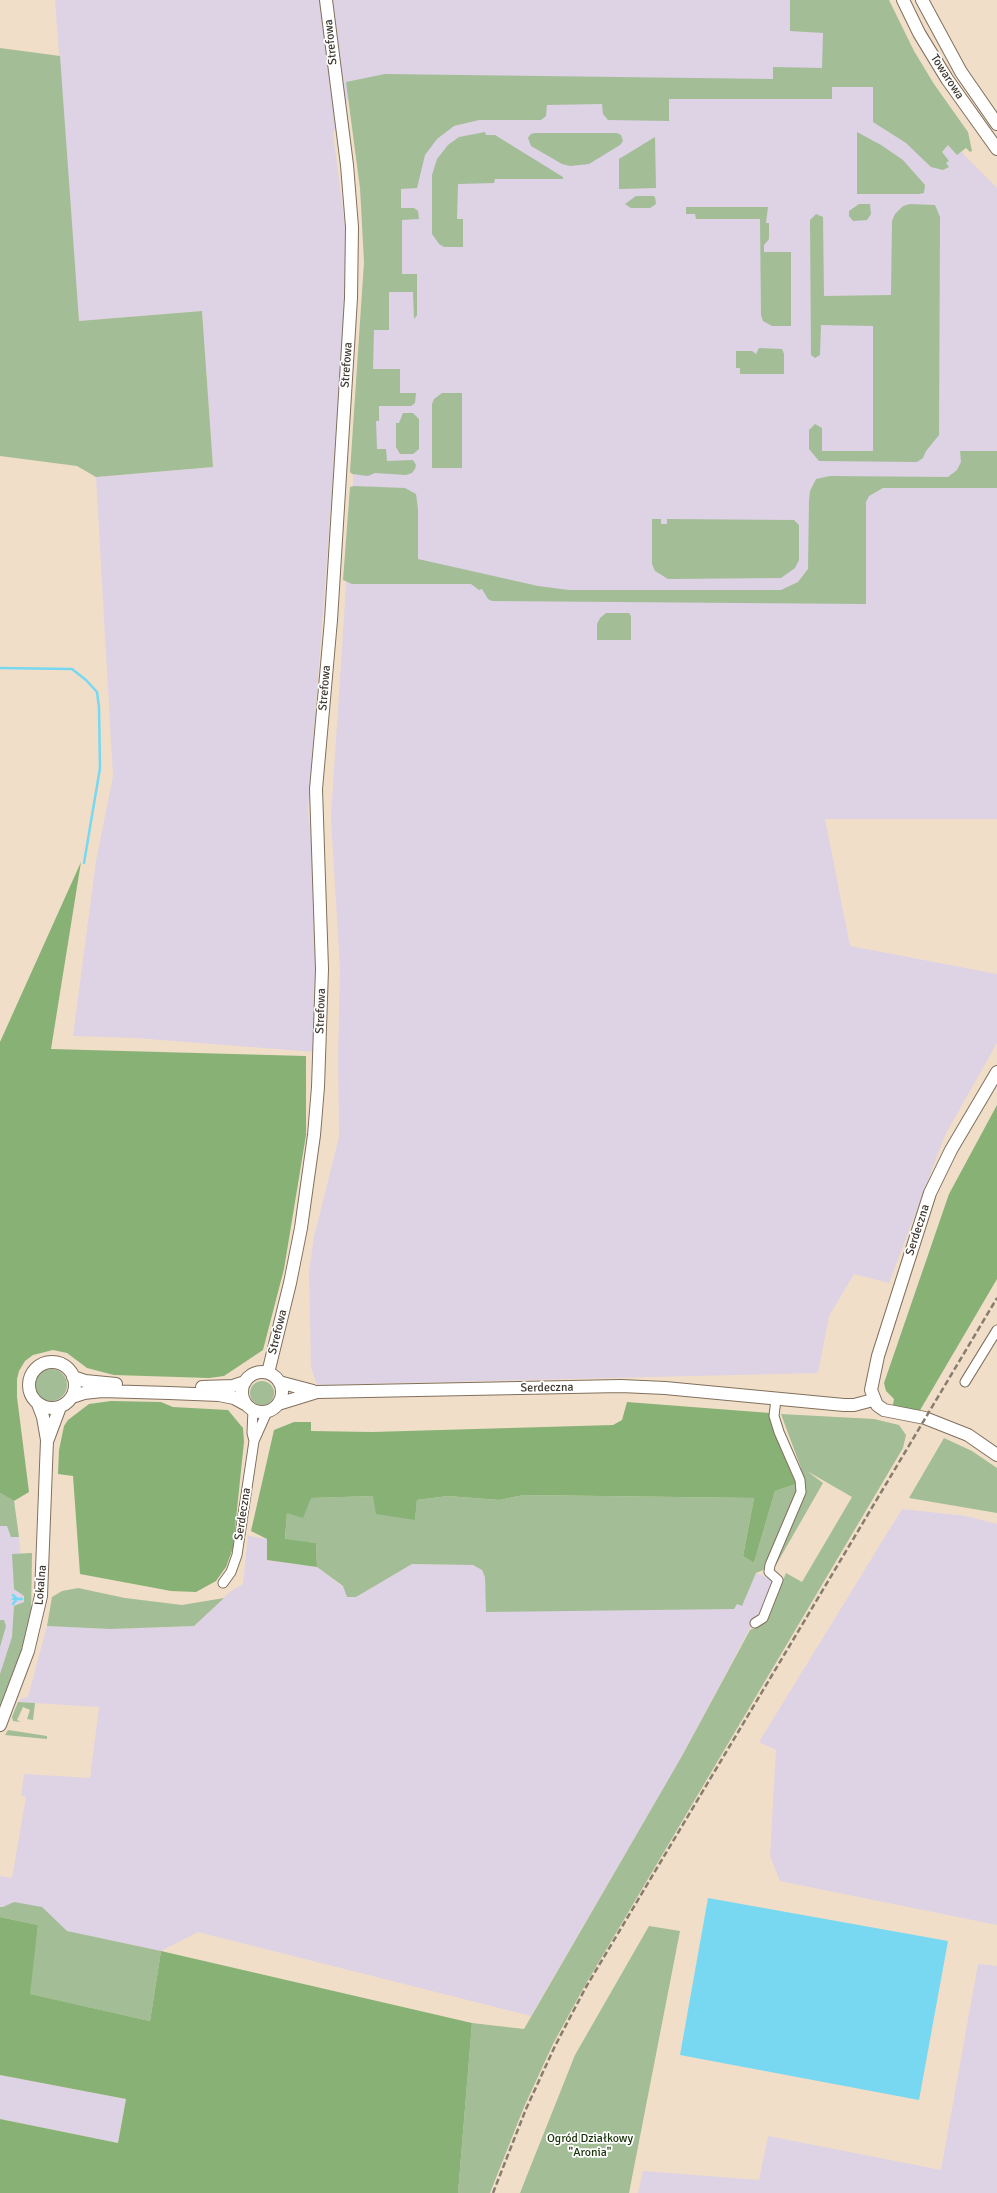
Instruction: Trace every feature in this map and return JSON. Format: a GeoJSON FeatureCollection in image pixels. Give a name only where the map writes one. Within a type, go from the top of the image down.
{"type":"FeatureCollection","features":[{"type":"Feature","properties":{"kind":"street","name":"Strefowa"},"geometry":{"type":"LineString","coordinates":[[268,1373],[290,1283],[301,1228],[314,1135],[319,1072],[322,969],[316,789],[331,620],[351,308],[352,247],[347,165],[326,0]]}},
{"type":"Feature","properties":{"kind":"street","name":"Towarowa"},"geometry":{"type":"LineString","coordinates":[[903,0],[919,33],[944,74],[997,149]]}},
{"type":"Feature","properties":{"kind":"street","name":"Towarowa"},"geometry":{"type":"LineString","coordinates":[[922,0],[961,72],[997,124]]}},
{"type":"Feature","properties":{"kind":"street","name":"Serdeczna"},"geometry":{"type":"LineString","coordinates":[[279,1382],[288,1386],[317,1392],[632,1386],[854,1405],[873,1400],[871,1390],[872,1380],[878,1356],[930,1193],[951,1150],[997,1072]]}},
{"type":"Feature","properties":{"kind":"street"},"geometry":{"type":"LineString","coordinates":[[965,1382],[997,1330]]}},
{"type":"Feature","properties":{"kind":"street"},"geometry":{"type":"LineString","coordinates":[[72,1396],[75,1384],[73,1377],[66,1367],[60,1363],[46,1363],[40,1365],[31,1374],[29,1381],[30,1394],[38,1404],[50,1409],[60,1407],[72,1396],[102,1391],[219,1396],[234,1398],[249,1407],[267,1412]]}},
{"type":"Feature","properties":{"kind":"street"},"geometry":{"type":"LineString","coordinates":[[268,1373],[279,1382],[282,1391],[278,1404],[267,1412],[254,1441],[249,1407],[242,1393],[245,1382],[252,1374],[268,1373]]}},
{"type":"Feature","properties":{"kind":"street"},"geometry":{"type":"LineString","coordinates":[[73,1377],[108,1384],[198,1387],[233,1386],[245,1382]]}},
{"type":"Feature","properties":{"kind":"street","name":"Serdeczna"},"geometry":{"type":"LineString","coordinates":[[278,1404],[317,1392]]}},
{"type":"Feature","properties":{"kind":"street"},"geometry":{"type":"LineString","coordinates":[[755,1623],[763,1618],[778,1580],[769,1572],[770,1565],[801,1492],[800,1480],[779,1432],[774,1416],[776,1399]]}},
{"type":"Feature","properties":{"kind":"street"},"geometry":{"type":"LineString","coordinates":[[873,1400],[884,1410],[925,1418],[968,1436],[997,1455]]}},
{"type":"Feature","properties":{"kind":"street","name":"Lokalna"},"geometry":{"type":"LineString","coordinates":[[0,1725],[28,1651],[38,1614],[42,1589],[47,1440],[43,1417],[38,1404]]}},
{"type":"Feature","properties":{"kind":"street","name":"Lokalna"},"geometry":{"type":"LineString","coordinates":[[47,1440],[60,1407]]}},
{"type":"Feature","properties":{"kind":"street","name":"Serdeczna"},"geometry":{"type":"LineString","coordinates":[[223,1583],[231,1572],[237,1555],[254,1441]]}},
{"type":"Feature","properties":{"kind":"shaded area"},"geometry":{"type":"Polygon","coordinates":[[[55,0],[873,0],[913,83],[965,156],[997,188],[997,819],[825,819],[850,946],[997,974],[997,1043],[945,1135],[889,1283],[854,1274],[829,1316],[818,1373],[317,1385],[311,1367],[309,1271],[314,1237],[339,1137],[338,1055],[340,969],[331,817],[353,479],[364,351],[371,214],[350,93],[333,134],[347,241],[345,319],[308,810],[317,894],[315,1052],[136,1038],[73,1036],[96,861],[113,776],[96,477],[213,467],[202,311],[79,321],[55,0]]]}},
{"type":"Feature","properties":{"kind":"shaded area"},"geometry":{"type":"Polygon","coordinates":[[[0,1493],[14,1501],[29,1619],[0,1704],[0,1493]]]}},
{"type":"Feature","properties":{"kind":"shaded area"},"geometry":{"type":"Polygon","coordinates":[[[902,1509],[966,1516],[997,1524],[997,1925],[780,1881],[770,1856],[776,1750],[759,1742],[902,1509]]]}},
{"type":"Feature","properties":{"kind":"shaded area"},"geometry":{"type":"Polygon","coordinates":[[[248,1536],[267,1539],[267,1560],[317,1567],[356,1597],[412,1564],[473,1565],[482,1570],[485,1577],[487,1612],[737,1604],[742,1606],[756,1573],[775,1581],[761,1614],[758,1613],[682,1756],[531,2016],[198,1932],[161,1951],[0,1917],[0,1876],[12,1878],[26,1797],[21,1796],[24,1774],[90,1778],[99,1707],[18,1702],[23,1698],[28,1697],[47,1626],[110,1629],[194,1626],[231,1591],[243,1584],[248,1536]]]}},
{"type":"Feature","properties":{"kind":"shaded area"},"geometry":{"type":"Polygon","coordinates":[[[978,1964],[997,1966],[997,2193],[638,2193],[643,2171],[759,2180],[768,2136],[941,2170],[978,1964]]]}},
{"type":"Feature","properties":{"kind":"shaded area"},"geometry":{"type":"Polygon","coordinates":[[[0,2075],[126,2099],[118,2143],[0,2119],[0,2075]]]}},
{"type":"Feature","properties":{"kind":"green space"},"geometry":{"type":"Polygon","coordinates":[[[790,0],[889,0],[914,51],[934,84],[968,132],[972,151],[970,152],[966,148],[957,155],[948,145],[942,152],[949,161],[946,163],[949,167],[943,170],[931,167],[906,143],[873,122],[873,87],[832,87],[832,99],[669,99],[669,121],[608,120],[603,114],[602,104],[547,105],[546,116],[541,120],[479,120],[454,126],[437,139],[425,155],[417,188],[401,189],[401,208],[414,208],[418,211],[419,219],[402,220],[402,274],[417,274],[417,315],[414,319],[413,292],[389,292],[389,330],[374,330],[373,369],[400,369],[400,393],[416,393],[415,403],[411,406],[379,406],[379,421],[376,421],[377,449],[386,449],[387,461],[413,460],[416,465],[415,469],[412,473],[406,475],[375,473],[368,476],[352,474],[350,472],[364,262],[360,188],[346,82],[385,74],[773,79],[773,67],[822,68],[823,33],[790,31],[790,0]]]}},
{"type":"Feature","properties":{"kind":"green space"},"geometry":{"type":"Polygon","coordinates":[[[0,48],[60,56],[79,321],[202,311],[213,467],[96,477],[77,466],[0,456],[0,48]]]}},
{"type":"Feature","properties":{"kind":"green space"},"geometry":{"type":"Polygon","coordinates":[[[485,132],[486,135],[495,135],[563,177],[563,179],[495,179],[494,183],[458,184],[457,219],[463,219],[463,247],[444,247],[439,244],[432,234],[432,175],[437,159],[448,145],[459,137],[485,132]]]}},
{"type":"Feature","properties":{"kind":"green space"},"geometry":{"type":"Polygon","coordinates":[[[857,132],[881,145],[903,160],[925,185],[924,193],[857,194],[857,132]]]}},
{"type":"Feature","properties":{"kind":"green space"},"geometry":{"type":"Polygon","coordinates":[[[617,133],[621,135],[623,141],[620,145],[589,164],[570,166],[562,164],[531,146],[528,138],[531,134],[617,133]]]}},
{"type":"Feature","properties":{"kind":"green space"},"geometry":{"type":"Polygon","coordinates":[[[655,137],[656,188],[619,189],[619,159],[655,137]]]}},
{"type":"Feature","properties":{"kind":"green space"},"geometry":{"type":"Polygon","coordinates":[[[636,196],[653,196],[655,197],[656,204],[650,208],[631,208],[625,204],[636,196]]]}},
{"type":"Feature","properties":{"kind":"green space"},"geometry":{"type":"Polygon","coordinates":[[[859,204],[870,204],[871,214],[867,220],[853,221],[849,216],[849,211],[859,204]]]}},
{"type":"Feature","properties":{"kind":"green space"},"geometry":{"type":"Polygon","coordinates":[[[910,204],[935,205],[940,217],[939,435],[926,451],[923,458],[917,462],[819,461],[809,449],[809,430],[815,424],[822,428],[822,451],[873,451],[873,326],[821,325],[820,355],[815,358],[811,355],[810,220],[816,214],[823,217],[824,296],[891,295],[892,221],[895,214],[903,206],[910,204]]]}},
{"type":"Feature","properties":{"kind":"green space"},"geometry":{"type":"Polygon","coordinates":[[[686,207],[768,207],[766,223],[769,223],[769,239],[764,245],[764,252],[791,252],[791,326],[772,326],[763,321],[761,315],[760,219],[696,219],[695,214],[686,214],[686,207]]]}},
{"type":"Feature","properties":{"kind":"green space"},"geometry":{"type":"Polygon","coordinates":[[[759,348],[782,349],[784,354],[784,374],[740,374],[740,368],[736,368],[736,351],[752,351],[756,354],[759,348]]]}},
{"type":"Feature","properties":{"kind":"green space"},"geometry":{"type":"Polygon","coordinates":[[[442,393],[462,393],[462,468],[432,468],[432,404],[434,399],[442,393]]]}},
{"type":"Feature","properties":{"kind":"green space"},"geometry":{"type":"Polygon","coordinates":[[[403,413],[413,413],[419,419],[419,449],[413,454],[400,454],[396,447],[396,423],[399,423],[403,413]]]}},
{"type":"Feature","properties":{"kind":"green space"},"geometry":{"type":"Polygon","coordinates":[[[960,451],[997,451],[997,488],[883,488],[869,496],[866,502],[866,604],[492,601],[488,599],[482,589],[479,590],[471,584],[352,584],[343,580],[350,487],[354,486],[405,488],[416,494],[418,509],[418,559],[538,586],[569,590],[781,590],[798,582],[808,569],[809,501],[810,491],[816,479],[830,476],[948,477],[957,470],[961,462],[960,451]]]}},
{"type":"Feature","properties":{"kind":"green space"},"geometry":{"type":"Polygon","coordinates":[[[652,519],[661,519],[661,524],[667,524],[667,519],[794,520],[799,525],[799,560],[795,568],[781,578],[668,579],[655,571],[652,564],[652,519]]]}},
{"type":"Feature","properties":{"kind":"green space"},"geometry":{"type":"Polygon","coordinates":[[[606,613],[629,613],[631,616],[631,640],[597,640],[597,624],[600,618],[606,613]]]}},
{"type":"Feature","properties":{"kind":"green space"},"geometry":{"type":"Polygon","coordinates":[[[81,862],[51,1049],[306,1056],[306,1135],[284,1269],[263,1350],[224,1376],[209,1378],[114,1375],[87,1368],[67,1353],[53,1350],[33,1355],[25,1361],[19,1371],[17,1379],[17,1397],[29,1492],[14,1501],[0,1493],[0,1042],[81,862]]]}},
{"type":"Feature","properties":{"kind":"green space"},"geometry":{"type":"Polygon","coordinates":[[[997,1105],[997,1279],[919,1412],[893,1405],[894,1399],[886,1391],[884,1383],[949,1194],[997,1105]]]}},
{"type":"Feature","properties":{"kind":"green space"},"geometry":{"type":"Polygon","coordinates":[[[51,1369],[62,1374],[67,1385],[62,1396],[51,1401],[40,1396],[35,1385],[40,1374],[51,1369]]]}},
{"type":"Feature","properties":{"kind":"green space"},"geometry":{"type":"Polygon","coordinates":[[[262,1381],[271,1384],[274,1393],[271,1402],[262,1405],[253,1402],[250,1393],[253,1384],[262,1381]]]}},
{"type":"Feature","properties":{"kind":"green space"},"geometry":{"type":"Polygon","coordinates":[[[111,1401],[161,1402],[173,1407],[228,1410],[243,1428],[244,1442],[233,1548],[226,1567],[216,1581],[196,1592],[171,1591],[80,1574],[73,1476],[58,1474],[59,1450],[64,1426],[68,1420],[89,1404],[111,1401]]]}},
{"type":"Feature","properties":{"kind":"green space"},"geometry":{"type":"Polygon","coordinates":[[[627,1402],[770,1413],[773,1430],[796,1484],[775,1491],[754,1563],[743,1556],[754,1498],[524,1495],[499,1500],[448,1496],[417,1500],[415,1520],[376,1514],[373,1496],[311,1498],[303,1518],[287,1513],[285,1539],[316,1543],[317,1567],[267,1560],[267,1539],[251,1531],[274,1430],[294,1422],[311,1422],[311,1431],[372,1432],[613,1425],[622,1420],[627,1402]]]}},
{"type":"Feature","properties":{"kind":"green space"},"geometry":{"type":"Polygon","coordinates":[[[781,1414],[874,1419],[899,1425],[906,1435],[903,1448],[584,1987],[553,2044],[524,2107],[490,2193],[458,2193],[472,2023],[524,2029],[682,1756],[750,1630],[763,1624],[769,1615],[786,1573],[802,1582],[852,1497],[807,1471],[823,1483],[776,1565],[756,1573],[742,1606],[737,1604],[734,1609],[486,1612],[485,1577],[482,1570],[473,1565],[412,1564],[356,1597],[347,1597],[343,1586],[317,1567],[316,1543],[285,1540],[287,1513],[310,1498],[373,1496],[415,1519],[417,1500],[448,1496],[499,1500],[524,1495],[754,1498],[743,1556],[754,1563],[775,1491],[796,1484],[801,1468],[781,1414]]]}},
{"type":"Feature","properties":{"kind":"green space"},"geometry":{"type":"Polygon","coordinates":[[[944,1438],[972,1451],[997,1468],[997,1513],[909,1498],[944,1438]]]}},
{"type":"Feature","properties":{"kind":"green space"},"geometry":{"type":"Polygon","coordinates":[[[0,1493],[14,1501],[19,1537],[11,1537],[7,1526],[0,1526],[0,1493]]]}},
{"type":"Feature","properties":{"kind":"green space"},"geometry":{"type":"Polygon","coordinates":[[[32,1553],[31,1617],[20,1657],[0,1712],[0,1674],[12,1637],[14,1606],[24,1602],[24,1596],[14,1589],[12,1554],[32,1553]]]}},
{"type":"Feature","properties":{"kind":"green space"},"geometry":{"type":"Polygon","coordinates":[[[78,1588],[125,1598],[182,1605],[224,1598],[194,1626],[110,1629],[47,1626],[52,1597],[62,1591],[78,1588]]]}},
{"type":"Feature","properties":{"kind":"green space"},"geometry":{"type":"Polygon","coordinates":[[[0,1620],[4,1620],[6,1626],[0,1647],[0,1620]]]}},
{"type":"Feature","properties":{"kind":"green space"},"geometry":{"type":"Polygon","coordinates":[[[18,1702],[35,1703],[33,1720],[27,1719],[30,1710],[23,1707],[17,1720],[21,1722],[13,1721],[12,1717],[18,1702]]]}},
{"type":"Feature","properties":{"kind":"green space"},"geometry":{"type":"Polygon","coordinates":[[[8,1730],[47,1736],[47,1739],[5,1735],[8,1730]]]}},
{"type":"Feature","properties":{"kind":"green space"},"geometry":{"type":"Polygon","coordinates":[[[14,1902],[42,1907],[67,1931],[161,1951],[150,2021],[29,1994],[38,1925],[0,1917],[0,1907],[14,1902]]]}},
{"type":"Feature","properties":{"kind":"green space"},"geometry":{"type":"Polygon","coordinates":[[[0,1917],[38,1925],[30,1994],[150,2021],[161,1951],[472,2023],[458,2193],[0,2193],[0,2119],[118,2143],[126,2099],[0,2075],[0,1917]]]}},
{"type":"Feature","properties":{"kind":"green space","name":"Ogród Działkowy \"Aronia\""},"geometry":{"type":"Polygon","coordinates":[[[649,1926],[680,1931],[629,2193],[520,2193],[575,2055],[649,1926]]]}},
{"type":"Feature","properties":{"kind":"water"},"geometry":{"type":"Polygon","coordinates":[[[708,1898],[948,1941],[919,2100],[680,2055],[708,1898]]]}},
{"type":"Feature","properties":{"kind":"waterway"},"geometry":{"type":"LineString","coordinates":[[0,668],[72,669],[86,680],[97,692],[99,707],[100,768],[84,863]]}},
{"type":"Feature","properties":{"kind":"waterway"},"geometry":{"type":"LineString","coordinates":[[13,1595],[17,1599],[22,1599]]}},
{"type":"Feature","properties":{"kind":"waterway"},"geometry":{"type":"LineString","coordinates":[[13,1599],[17,1599],[13,1604]]}},
{"type":"Feature","properties":{"kind":"railway"},"geometry":{"type":"LineString","coordinates":[[493,2193],[526,2109],[555,2046],[586,1987],[997,1298]]}}]}
